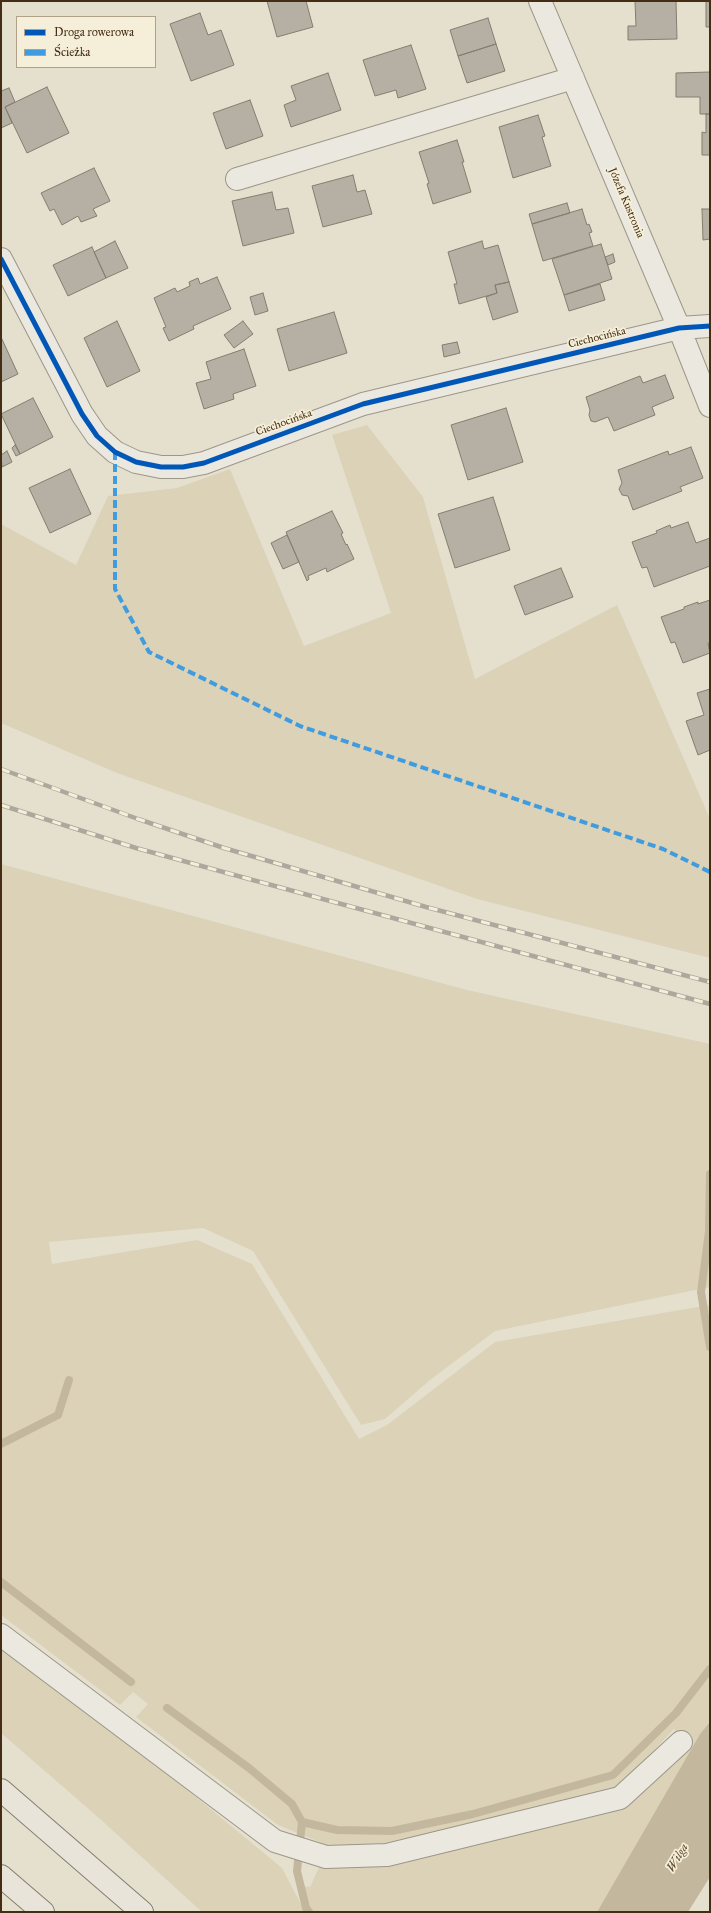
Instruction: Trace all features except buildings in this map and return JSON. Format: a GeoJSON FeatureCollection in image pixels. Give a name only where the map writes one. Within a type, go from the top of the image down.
{"type":"FeatureCollection","features":[{"type":"Feature","properties":{"kind":"highway"},"geometry":{"type":"LineString","coordinates":[[1,1790],[142,1912]]}},
{"type":"Feature","properties":{"kind":"highway"},"geometry":{"type":"LineString","coordinates":[[1,1876],[43,1912]]}},
{"type":"Feature","properties":{"kind":"street","name":"Józefa Kustronia"},"geometry":{"type":"LineString","coordinates":[[540,1],[679,328],[710,406]]}},
{"type":"Feature","properties":{"kind":"street"},"geometry":{"type":"LineString","coordinates":[[236,179],[572,78]]}},
{"type":"Feature","properties":{"kind":"street","name":"Ciechocińska"},"geometry":{"type":"LineString","coordinates":[[1,259],[82,414],[97,436],[114,452],[136,462],[161,467],[183,467],[204,463],[363,404],[679,328],[710,326]]}},
{"type":"Feature","properties":{"kind":"street"},"geometry":{"type":"LineString","coordinates":[[1,1635],[275,1841],[326,1857],[388,1855],[620,1798],[681,1742]]}},
{"type":"Feature","properties":{"kind":"shaded area"},"geometry":{"type":"Polygon","coordinates":[[[367,425],[423,497],[475,679],[617,605],[710,819],[710,958],[477,899],[117,773],[1,723],[1,524],[76,565],[108,496],[177,488],[230,469],[304,646],[391,613],[332,435],[367,425]]]}},
{"type":"Feature","properties":{"kind":"shaded area"},"geometry":{"type":"Polygon","coordinates":[[[1,864],[467,990],[710,1044],[710,1287],[495,1331],[430,1380],[385,1419],[361,1425],[253,1251],[203,1228],[49,1242],[52,1264],[197,1240],[252,1264],[359,1439],[387,1425],[495,1342],[709,1305],[710,1294],[710,1719],[597,1912],[312,1912],[310,1910],[303,1886],[310,1887],[321,1863],[624,1802],[686,1741],[674,1729],[620,1787],[411,1842],[329,1846],[278,1825],[136,1717],[148,1704],[133,1692],[120,1705],[1,1615],[1,864]]]}},
{"type":"Feature","properties":{"kind":"shaded area"},"geometry":{"type":"Polygon","coordinates":[[[1,1636],[282,1868],[305,1912],[202,1912],[99,1818],[1,1733],[1,1636]]]}},
{"type":"Feature","properties":{"kind":"water","name":"Wilga"},"geometry":{"type":"Polygon","coordinates":[[[710,1719],[710,1877],[688,1912],[597,1912],[700,1734],[709,1723],[710,1719]]]}},
{"type":"Feature","properties":{"kind":"waterway"},"geometry":{"type":"LineString","coordinates":[[710,1174],[709,1232],[701,1292],[710,1347]]}},
{"type":"Feature","properties":{"kind":"waterway"},"geometry":{"type":"LineString","coordinates":[[1,1444],[58,1415],[69,1380]]}},
{"type":"Feature","properties":{"kind":"waterway"},"geometry":{"type":"LineString","coordinates":[[1,1582],[131,1682]]}},
{"type":"Feature","properties":{"kind":"waterway"},"geometry":{"type":"LineString","coordinates":[[302,1822],[337,1830],[392,1831],[473,1814],[613,1775],[676,1713],[710,1669]]}},
{"type":"Feature","properties":{"kind":"waterway"},"geometry":{"type":"LineString","coordinates":[[167,1708],[249,1768],[292,1804],[302,1822],[297,1871],[306,1908],[309,1912]]}},
{"type":"Feature","properties":{"kind":"railway"},"geometry":{"type":"LineString","coordinates":[[1,769],[138,819],[224,848],[426,907],[710,982]]}},
{"type":"Feature","properties":{"kind":"railway"},"geometry":{"type":"LineString","coordinates":[[1,805],[136,848],[710,1004]]}},
{"type":"Feature","properties":{"kind":"marked path"},"geometry":{"type":"LineString","coordinates":[[115,452],[115,589],[149,652],[300,726],[663,849],[710,872]]}},
{"type":"Feature","properties":{"kind":"cycle path"},"geometry":{"type":"LineString","coordinates":[[1,259],[82,414],[97,436],[115,452],[136,462],[161,467],[183,467],[204,463],[363,404],[679,328],[710,326]]}}]}
